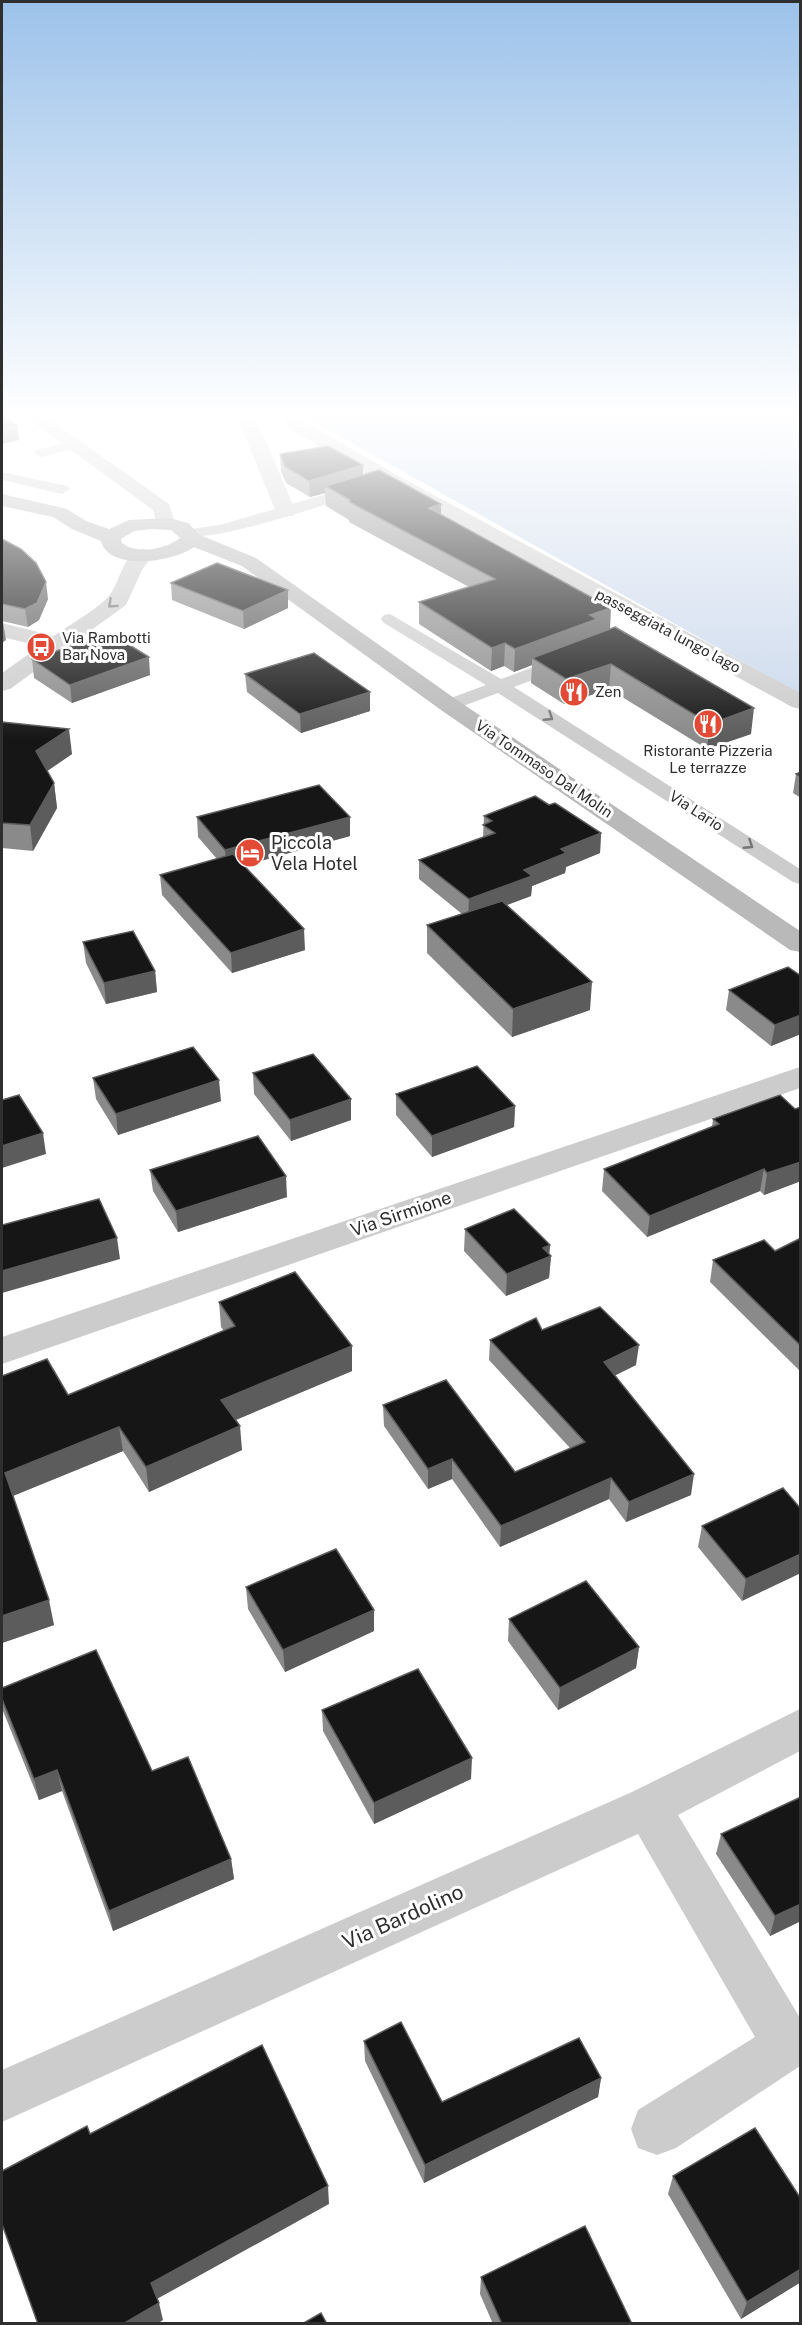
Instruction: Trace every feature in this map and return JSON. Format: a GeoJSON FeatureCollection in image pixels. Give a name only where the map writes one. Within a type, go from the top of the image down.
{"type":"FeatureCollection","features":[{"type":"Feature","properties":{"kind":"main road"},"geometry":{"type":"LineString","coordinates":[[75,522],[110,537]]}},
{"type":"Feature","properties":{"kind":"main road"},"geometry":{"type":"LineString","coordinates":[[131,522],[139,524]]}},
{"type":"Feature","properties":{"kind":"main road"},"geometry":{"type":"LineString","coordinates":[[110,537],[120,529],[139,524],[165,523]]}},
{"type":"Feature","properties":{"kind":"main road","name":"Via Tommaso Dal Molin"},"geometry":{"type":"LineString","coordinates":[[165,523],[176,525],[190,536],[249,562],[287,592],[449,705],[801,944]]}},
{"type":"Feature","properties":{"kind":"main road"},"geometry":{"type":"LineString","coordinates":[[110,537],[110,543],[120,551],[143,555],[180,549],[190,536]]}},
{"type":"Feature","properties":{"kind":"main road","name":"Via Tommaso Dal Molin"},"geometry":{"type":"LineString","coordinates":[[170,552],[235,569],[287,592]]}},
{"type":"Feature","properties":{"kind":"street","name":"passeggiata lungo lago"},"geometry":{"type":"LineString","coordinates":[[470,522],[801,702]]}},
{"type":"Feature","properties":{"kind":"street"},"geometry":{"type":"LineString","coordinates":[[2,684],[118,600],[132,569],[143,555]]}},
{"type":"Feature","properties":{"kind":"street"},"geometry":{"type":"LineString","coordinates":[[2,630],[59,644]]}},
{"type":"Feature","properties":{"kind":"street","name":"Via Sirmione"},"geometry":{"type":"LineString","coordinates":[[2,1351],[801,1077]]}},
{"type":"Feature","properties":{"kind":"street","name":"Via Bardolino"},"geometry":{"type":"LineString","coordinates":[[2,2096],[648,1807],[801,1729]]}},
{"type":"Feature","properties":{"kind":"street"},"geometry":{"type":"LineString","coordinates":[[648,1807],[788,2045],[657,2129]]}},
{"type":"Feature","properties":{"kind":"lane"},"geometry":{"type":"LineString","coordinates":[[190,536],[248,522]]}},
{"type":"Feature","properties":{"kind":"lane","name":"Via Lario"},"geometry":{"type":"LineString","coordinates":[[390,620],[500,686],[801,878]]}},
{"type":"Feature","properties":{"kind":"lane"},"geometry":{"type":"LineString","coordinates":[[449,705],[585,654]]}},
{"type":"Feature","properties":{"kind":"water"},"geometry":{"type":"Polygon","coordinates":[[[494,522],[800,522],[800,694],[494,522]]]}},
{"type":"Feature","properties":{"kind":"building"},"geometry":{"type":"Polygon","coordinates":[[[388,522],[455,522],[611,608],[590,615],[597,619],[515,649],[505,643],[492,648],[419,602],[495,579],[388,522]]]}},
{"type":"Feature","properties":{"kind":"building"},"geometry":{"type":"Polygon","coordinates":[[[2,539],[21,549],[36,563],[46,582],[37,603],[25,609],[2,604],[2,539]]]}},
{"type":"Feature","properties":{"kind":"building"},"geometry":{"type":"Polygon","coordinates":[[[217,563],[288,590],[243,611],[171,583],[217,563]]]}},
{"type":"Feature","properties":{"kind":"building"},"geometry":{"type":"Polygon","coordinates":[[[615,627],[754,708],[710,724],[611,664],[566,679],[532,658],[615,627]]]}},
{"type":"Feature","properties":{"kind":"building"},"geometry":{"type":"Polygon","coordinates":[[[110,633],[149,657],[70,685],[32,659],[110,633]]]}},
{"type":"Feature","properties":{"kind":"building"},"geometry":{"type":"Polygon","coordinates":[[[314,653],[370,692],[300,714],[245,674],[314,653]]]}},
{"type":"Feature","properties":{"kind":"building"},"geometry":{"type":"Polygon","coordinates":[[[2,722],[69,729],[36,751],[54,783],[30,825],[2,823],[2,722]]]}},
{"type":"Feature","properties":{"kind":"building"},"geometry":{"type":"Polygon","coordinates":[[[319,785],[350,817],[225,850],[197,817],[319,785]]]}},
{"type":"Feature","properties":{"kind":"building"},"geometry":{"type":"Polygon","coordinates":[[[535,796],[549,805],[555,803],[601,833],[561,849],[566,853],[524,870],[532,876],[469,899],[419,860],[495,833],[483,825],[492,821],[484,816],[535,796]]]}},
{"type":"Feature","properties":{"kind":"building"},"geometry":{"type":"Polygon","coordinates":[[[233,854],[304,929],[231,953],[160,875],[233,854]]]}},
{"type":"Feature","properties":{"kind":"building"},"geometry":{"type":"Polygon","coordinates":[[[502,901],[592,982],[513,1009],[427,925],[502,901]]]}},
{"type":"Feature","properties":{"kind":"building"},"geometry":{"type":"Polygon","coordinates":[[[133,931],[155,971],[104,983],[83,942],[133,931]]]}},
{"type":"Feature","properties":{"kind":"building"},"geometry":{"type":"Polygon","coordinates":[[[788,967],[801,976],[801,1015],[775,1025],[729,990],[788,967]]]}},
{"type":"Feature","properties":{"kind":"building"},"geometry":{"type":"Polygon","coordinates":[[[193,1047],[219,1080],[116,1114],[93,1078],[193,1047]]]}},
{"type":"Feature","properties":{"kind":"building"},"geometry":{"type":"Polygon","coordinates":[[[313,1054],[351,1099],[290,1120],[253,1073],[313,1054]]]}},
{"type":"Feature","properties":{"kind":"building"},"geometry":{"type":"Polygon","coordinates":[[[477,1066],[515,1106],[432,1136],[396,1094],[477,1066]]]}},
{"type":"Feature","properties":{"kind":"building"},"geometry":{"type":"Polygon","coordinates":[[[19,1095],[43,1133],[2,1146],[2,1100],[19,1095]]]}},
{"type":"Feature","properties":{"kind":"building"},"geometry":{"type":"Polygon","coordinates":[[[780,1095],[795,1109],[801,1107],[801,1162],[767,1173],[764,1169],[650,1216],[604,1169],[719,1124],[713,1119],[780,1095]]]}},
{"type":"Feature","properties":{"kind":"building"},"geometry":{"type":"Polygon","coordinates":[[[258,1136],[286,1176],[176,1211],[150,1170],[258,1136]]]}},
{"type":"Feature","properties":{"kind":"building"},"geometry":{"type":"Polygon","coordinates":[[[99,1199],[117,1238],[2,1271],[2,1225],[99,1199]]]}},
{"type":"Feature","properties":{"kind":"building"},"geometry":{"type":"Polygon","coordinates":[[[514,1209],[550,1245],[543,1248],[551,1256],[507,1274],[465,1229],[514,1209]]]}},
{"type":"Feature","properties":{"kind":"building"},"geometry":{"type":"Polygon","coordinates":[[[801,1238],[801,1346],[713,1260],[764,1240],[775,1251],[801,1238]]]}},
{"type":"Feature","properties":{"kind":"building"},"geometry":{"type":"Polygon","coordinates":[[[295,1272],[352,1346],[221,1400],[240,1426],[146,1467],[119,1427],[5,1473],[49,1600],[2,1616],[2,1376],[47,1359],[68,1395],[235,1326],[219,1302],[295,1272]]]}},
{"type":"Feature","properties":{"kind":"building"},"geometry":{"type":"Polygon","coordinates":[[[600,1307],[639,1345],[604,1362],[694,1474],[629,1502],[611,1478],[501,1526],[452,1459],[428,1469],[383,1405],[446,1380],[515,1472],[585,1442],[490,1340],[536,1318],[542,1330],[600,1307]]]}},
{"type":"Feature","properties":{"kind":"building"},"geometry":{"type":"Polygon","coordinates":[[[783,1488],[801,1509],[801,1554],[746,1579],[702,1526],[783,1488]]]}},
{"type":"Feature","properties":{"kind":"building"},"geometry":{"type":"Polygon","coordinates":[[[336,1549],[374,1610],[283,1650],[246,1587],[336,1549]]]}},
{"type":"Feature","properties":{"kind":"building"},"geometry":{"type":"Polygon","coordinates":[[[586,1581],[639,1647],[560,1688],[509,1619],[586,1581]]]}},
{"type":"Feature","properties":{"kind":"building"},"geometry":{"type":"Polygon","coordinates":[[[96,1650],[152,1771],[188,1757],[231,1859],[109,1911],[57,1770],[34,1779],[2,1699],[2,1688],[96,1650]]]}},
{"type":"Feature","properties":{"kind":"building"},"geometry":{"type":"Polygon","coordinates":[[[418,1669],[472,1758],[374,1803],[322,1710],[418,1669]]]}},
{"type":"Feature","properties":{"kind":"building"},"geometry":{"type":"Polygon","coordinates":[[[801,1797],[801,1904],[775,1916],[721,1834],[801,1797]]]}},
{"type":"Feature","properties":{"kind":"building"},"geometry":{"type":"Polygon","coordinates":[[[401,2022],[442,2102],[579,2038],[601,2078],[425,2165],[364,2041],[401,2022]]]}},
{"type":"Feature","properties":{"kind":"building"},"geometry":{"type":"Polygon","coordinates":[[[262,2045],[328,2186],[151,2283],[159,2303],[123,2324],[38,2324],[2,2224],[2,2171],[87,2126],[90,2134],[262,2045]]]}},
{"type":"Feature","properties":{"kind":"building"},"geometry":{"type":"Polygon","coordinates":[[[755,2128],[801,2199],[801,2269],[747,2302],[673,2176],[755,2128]]]}},
{"type":"Feature","properties":{"kind":"building"},"geometry":{"type":"Polygon","coordinates":[[[585,2226],[632,2324],[502,2324],[481,2277],[585,2226]]]}},
{"type":"Feature","properties":{"kind":"building"},"geometry":{"type":"Polygon","coordinates":[[[321,2313],[327,2324],[302,2324],[321,2313]]]}},
{"type":"Feature","properties":{"kind":"place","name":"Via Rambotti Bar Nova"},"geometry":{"type":"Point","coordinates":[41,647]}},
{"type":"Feature","properties":{"kind":"place","name":"Zen"},"geometry":{"type":"Point","coordinates":[574,692]}},
{"type":"Feature","properties":{"kind":"place","name":"Ristorante Pizzeria Le terrazze"},"geometry":{"type":"Point","coordinates":[708,724]}},
{"type":"Feature","properties":{"kind":"place","name":"Piccola Vela Hotel"},"geometry":{"type":"Point","coordinates":[250,853]}}]}
